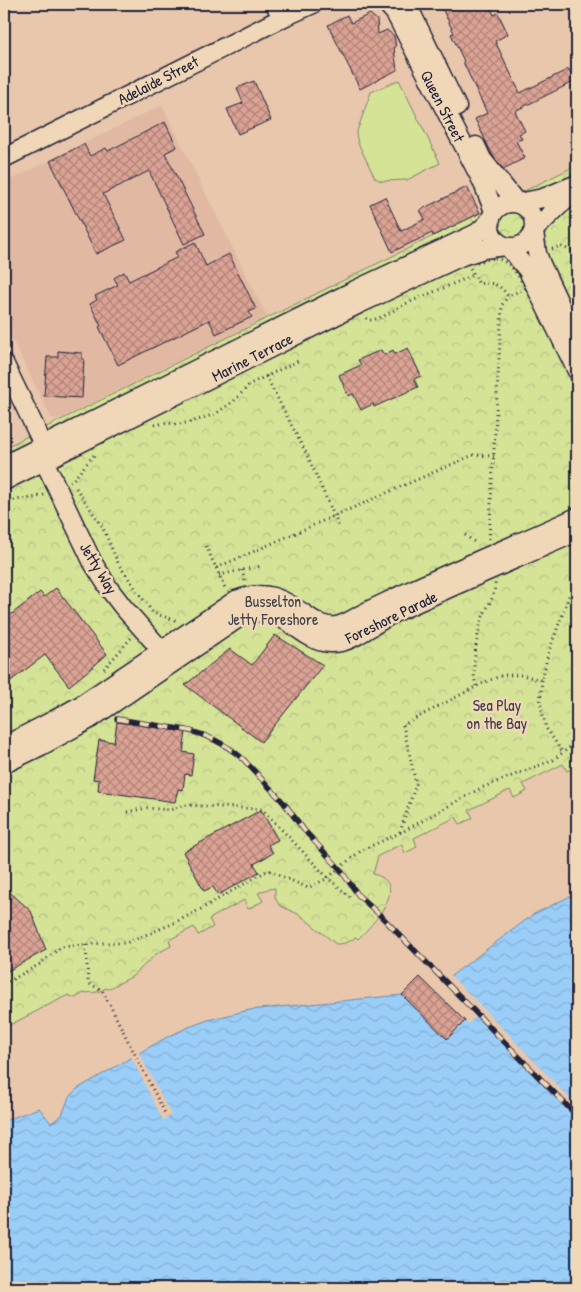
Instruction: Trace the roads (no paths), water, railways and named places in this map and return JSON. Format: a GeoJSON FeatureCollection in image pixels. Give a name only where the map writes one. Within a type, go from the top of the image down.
{"type":"FeatureCollection","features":[{"type":"Feature","properties":{"kind":"street","name":"Adelaide Street"},"geometry":{"type":"LineString","coordinates":[[4,158],[278,11],[313,4]]}},
{"type":"Feature","properties":{"kind":"street","name":"Queen Street"},"geometry":{"type":"LineString","coordinates":[[387,4],[395,13],[482,181],[493,214]]}},
{"type":"Feature","properties":{"kind":"street","name":"Queen Street"},"geometry":{"type":"LineString","coordinates":[[407,4],[482,159],[518,203]]}},
{"type":"Feature","properties":{"kind":"street"},"geometry":{"type":"LineString","coordinates":[[518,203],[543,198],[577,184]]}},
{"type":"Feature","properties":{"kind":"street"},"geometry":{"type":"LineString","coordinates":[[577,190],[560,204],[534,230],[531,237],[521,245],[514,247],[500,243],[492,235],[490,223],[493,214],[504,204],[510,202],[524,205],[532,214],[534,219],[534,230],[537,253],[545,275],[577,341]]}},
{"type":"Feature","properties":{"kind":"street","name":"Marine Terrace"},"geometry":{"type":"LineString","coordinates":[[4,481],[44,453],[355,290],[472,236],[482,229],[493,214]]}},
{"type":"Feature","properties":{"kind":"street"},"geometry":{"type":"LineString","coordinates":[[507,246],[519,258],[530,274],[577,371]]}},
{"type":"Feature","properties":{"kind":"street","name":"Marine Terrace"},"geometry":{"type":"LineString","coordinates":[[4,465],[44,453],[462,256],[484,249],[507,246]]}},
{"type":"Feature","properties":{"kind":"street","name":"Jetty Way"},"geometry":{"type":"LineString","coordinates":[[4,363],[41,440],[47,467],[64,484],[93,564],[110,590],[155,643],[165,658]]}},
{"type":"Feature","properties":{"kind":"street","name":"Foreshore Parade"},"geometry":{"type":"LineString","coordinates":[[489,563],[577,518]]}},
{"type":"Feature","properties":{"kind":"street","name":"Foreshore Parade"},"geometry":{"type":"LineString","coordinates":[[4,764],[90,719],[227,605],[236,600],[246,596],[268,595],[289,603],[322,625],[336,626],[347,623],[402,594],[577,532]]}},
{"type":"Feature","properties":{"kind":"street","name":"Foreshore Parade"},"geometry":{"type":"LineString","coordinates":[[4,746],[165,658]]}},
{"type":"Feature","properties":{"kind":"water"},"geometry":{"type":"Polygon","coordinates":[[[577,893],[577,1288],[4,1288],[4,1121],[39,1108],[51,1123],[62,1115],[69,1097],[77,1089],[167,1037],[208,1020],[249,1010],[402,995],[451,976],[534,914],[577,893]]]}},
{"type":"Feature","properties":{"kind":"railway"},"geometry":{"type":"LineString","coordinates":[[117,719],[194,732],[209,737],[243,759],[284,803],[304,830],[339,868],[359,896],[381,916],[577,1116]]}},
{"type":"Feature","properties":{"kind":"park label","name":"Busselton Jetty Foreshore"},"geometry":{"type":"Point","coordinates":[273,610]}},
{"type":"Feature","properties":{"kind":"park label","name":"Sea Play on the Bay"},"geometry":{"type":"Point","coordinates":[497,714]}}]}
